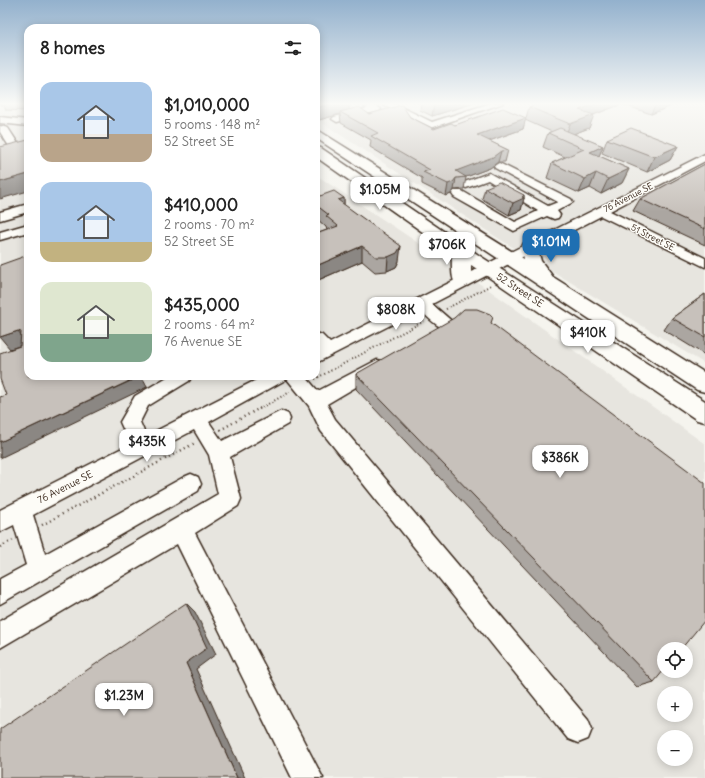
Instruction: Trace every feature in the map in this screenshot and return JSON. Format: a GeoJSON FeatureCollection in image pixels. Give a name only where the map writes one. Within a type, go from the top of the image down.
{"type":"FeatureCollection","features":[{"type":"Feature","properties":{"kind":"main road","name":"52 Street SE"},"geometry":{"type":"LineString","coordinates":[[326,139],[508,259],[705,384]]}},
{"type":"Feature","properties":{"kind":"main road","name":"52 Street SE"},"geometry":{"type":"LineString","coordinates":[[320,154],[459,250],[490,276],[705,413]]}},
{"type":"Feature","properties":{"kind":"main road"},"geometry":{"type":"LineString","coordinates":[[530,247],[537,269],[552,287]]}},
{"type":"Feature","properties":{"kind":"main road"},"geometry":{"type":"LineString","coordinates":[[459,250],[462,281]]}},
{"type":"Feature","properties":{"kind":"street"},"geometry":{"type":"LineString","coordinates":[[10,139],[18,152],[24,151]]}},
{"type":"Feature","properties":{"kind":"street","name":"76 Avenue SE"},"geometry":{"type":"LineString","coordinates":[[322,354],[462,281],[490,276],[508,259],[705,158]]}},
{"type":"Feature","properties":{"kind":"street"},"geometry":{"type":"LineString","coordinates":[[499,166],[567,202],[547,211],[514,227],[467,193],[489,176],[506,186],[547,211],[572,226]]}},
{"type":"Feature","properties":{"kind":"street"},"geometry":{"type":"LineString","coordinates":[[490,189],[506,186]]}},
{"type":"Feature","properties":{"kind":"street"},"geometry":{"type":"LineString","coordinates":[[0,216],[24,209]]}},
{"type":"Feature","properties":{"kind":"street","name":"51 Street SE"},"geometry":{"type":"LineString","coordinates":[[601,211],[705,263]]}},
{"type":"Feature","properties":{"kind":"street"},"geometry":{"type":"LineString","coordinates":[[0,236],[24,229]]}},
{"type":"Feature","properties":{"kind":"street"},"geometry":{"type":"LineString","coordinates":[[420,303],[448,319],[444,328],[430,336]]}},
{"type":"Feature","properties":{"kind":"street"},"geometry":{"type":"LineString","coordinates":[[390,359],[304,387],[328,425],[578,729]]}},
{"type":"Feature","properties":{"kind":"street"},"geometry":{"type":"LineString","coordinates":[[141,448],[130,422],[141,401],[170,380]]}},
{"type":"Feature","properties":{"kind":"street","name":"76 Avenue SE"},"geometry":{"type":"LineString","coordinates":[[0,521],[272,380]]}},
{"type":"Feature","properties":{"kind":"street"},"geometry":{"type":"LineString","coordinates":[[0,635],[182,529],[230,498],[213,444],[197,419]]}},
{"type":"Feature","properties":{"kind":"street"},"geometry":{"type":"LineString","coordinates":[[213,444],[281,419]]}},
{"type":"Feature","properties":{"kind":"street"},"geometry":{"type":"LineString","coordinates":[[0,592],[191,484]]}},
{"type":"Feature","properties":{"kind":"street"},"geometry":{"type":"LineString","coordinates":[[20,510],[39,570]]}},
{"type":"Feature","properties":{"kind":"street"},"geometry":{"type":"LineString","coordinates":[[182,529],[308,778]]}},
{"type":"Feature","properties":{"kind":"path"},"geometry":{"type":"LineString","coordinates":[[320,379],[448,319],[490,276]]}},
{"type":"Feature","properties":{"kind":"path"},"geometry":{"type":"LineString","coordinates":[[0,547],[27,532],[213,444],[304,387],[319,380]]}},
{"type":"Feature","properties":{"kind":"shaded area"},"geometry":{"type":"Polygon","coordinates":[[[0,139],[24,139],[24,380],[320,380],[320,178],[489,290],[705,444],[705,778],[0,778],[0,139]]]}},
{"type":"Feature","properties":{"kind":"shaded area"},"geometry":{"type":"Polygon","coordinates":[[[347,139],[705,139],[705,364],[501,240],[347,139]]]}},
{"type":"Feature","properties":{"kind":"building"},"geometry":{"type":"Polygon","coordinates":[[[377,139],[486,139],[508,150],[501,151],[493,157],[456,171],[466,177],[456,178],[453,182],[448,184],[423,172],[430,170],[377,139]]]}},
{"type":"Feature","properties":{"kind":"building"},"geometry":{"type":"Polygon","coordinates":[[[562,139],[587,139],[603,146],[590,152],[629,169],[608,179],[596,173],[585,179],[552,163],[584,149],[562,139]]]}},
{"type":"Feature","properties":{"kind":"building"},"geometry":{"type":"Polygon","coordinates":[[[608,139],[661,139],[678,146],[654,157],[608,139]]]}},
{"type":"Feature","properties":{"kind":"building"},"geometry":{"type":"Polygon","coordinates":[[[24,141],[24,175],[0,182],[0,147],[24,141]]]}},
{"type":"Feature","properties":{"kind":"building"},"geometry":{"type":"Polygon","coordinates":[[[705,164],[705,229],[640,199],[705,164]]]}},
{"type":"Feature","properties":{"kind":"building"},"geometry":{"type":"Polygon","coordinates":[[[499,182],[524,195],[522,197],[524,198],[513,203],[485,188],[499,182]]]}},
{"type":"Feature","properties":{"kind":"building"},"geometry":{"type":"Polygon","coordinates":[[[334,191],[344,198],[338,200],[401,246],[397,253],[388,257],[376,257],[362,246],[320,264],[320,233],[338,226],[326,216],[329,215],[320,208],[320,196],[334,191]]]}},
{"type":"Feature","properties":{"kind":"building"},"geometry":{"type":"Polygon","coordinates":[[[24,256],[24,380],[132,380],[0,442],[0,397],[6,395],[0,379],[0,353],[20,346],[21,332],[18,331],[0,337],[0,265],[24,256]]]}},
{"type":"Feature","properties":{"kind":"building"},"geometry":{"type":"Polygon","coordinates":[[[705,294],[705,337],[672,318],[705,294]]]}},
{"type":"Feature","properties":{"kind":"building"},"geometry":{"type":"Polygon","coordinates":[[[464,309],[477,309],[490,314],[493,317],[491,323],[705,483],[705,620],[687,642],[657,642],[657,678],[654,682],[356,374],[454,318],[464,309]]]}},
{"type":"Feature","properties":{"kind":"building"},"geometry":{"type":"Polygon","coordinates":[[[186,603],[207,648],[186,663],[237,778],[0,778],[0,729],[186,603]]]}}]}
